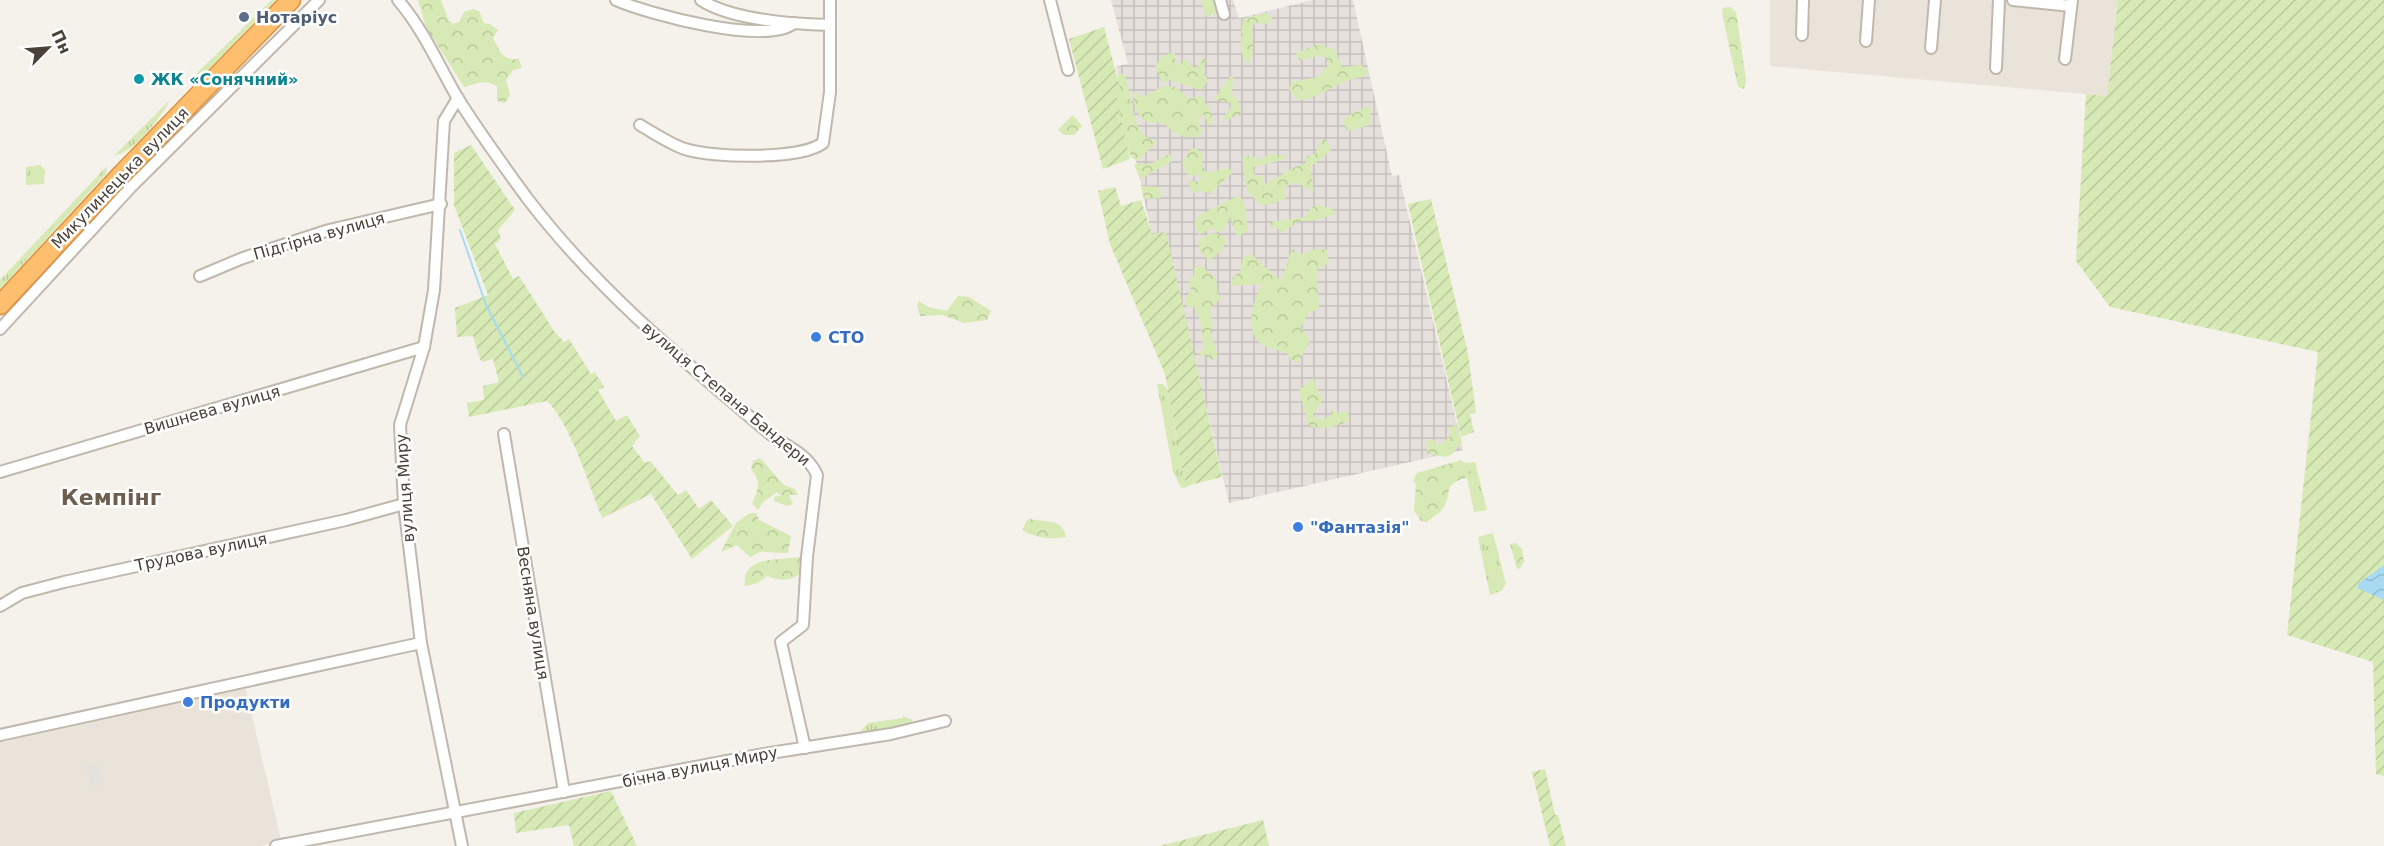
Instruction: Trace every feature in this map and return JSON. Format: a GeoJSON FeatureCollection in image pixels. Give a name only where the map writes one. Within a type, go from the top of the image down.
{"type":"FeatureCollection","features":[{"type":"Feature","properties":{"kind":"highway","name":"Микулинецька вулиця"},"geometry":{"type":"LineString","coordinates":[[0,305],[291,0]]}},
{"type":"Feature","properties":{"kind":"street"},"geometry":{"type":"LineString","coordinates":[[0,329],[131,187],[319,0]]}},
{"type":"Feature","properties":{"kind":"street","name":"вулиця Степана Бандери"},"geometry":{"type":"LineString","coordinates":[[398,0],[411,15],[458,98],[527,198],[570,251],[652,333],[775,438],[798,452],[813,466],[817,476],[807,557],[803,625],[781,642],[805,748]]}},
{"type":"Feature","properties":{"kind":"street"},"geometry":{"type":"LineString","coordinates":[[616,0],[658,15],[728,28],[778,29],[789,27],[794,23]]}},
{"type":"Feature","properties":{"kind":"street"},"geometry":{"type":"LineString","coordinates":[[701,0],[751,16],[794,23],[830,25]]}},
{"type":"Feature","properties":{"kind":"street"},"geometry":{"type":"LineString","coordinates":[[640,125],[682,148],[701,154],[810,151],[823,143],[831,80],[831,0]]}},
{"type":"Feature","properties":{"kind":"street"},"geometry":{"type":"LineString","coordinates":[[1050,0],[1068,70]]}},
{"type":"Feature","properties":{"kind":"street"},"geometry":{"type":"LineString","coordinates":[[1220,0],[1224,14]]}},
{"type":"Feature","properties":{"kind":"street"},"geometry":{"type":"LineString","coordinates":[[1802,35],[1803,0]]}},
{"type":"Feature","properties":{"kind":"street"},"geometry":{"type":"LineString","coordinates":[[1866,41],[1869,0]]}},
{"type":"Feature","properties":{"kind":"street"},"geometry":{"type":"LineString","coordinates":[[1931,48],[1935,0]]}},
{"type":"Feature","properties":{"kind":"street"},"geometry":{"type":"LineString","coordinates":[[1996,68],[1999,0]]}},
{"type":"Feature","properties":{"kind":"street"},"geometry":{"type":"LineString","coordinates":[[2013,0],[2071,3],[2066,59]]}},
{"type":"Feature","properties":{"kind":"street","name":"вулиця Миру"},"geometry":{"type":"LineString","coordinates":[[458,98],[446,116],[434,290],[424,347],[400,425],[404,504],[421,643],[462,846]]}},
{"type":"Feature","properties":{"kind":"street","name":"Підгірна вулиця"},"geometry":{"type":"LineString","coordinates":[[200,276],[243,258],[328,230],[441,204]]}},
{"type":"Feature","properties":{"kind":"street","name":"Вишнева вулиця"},"geometry":{"type":"LineString","coordinates":[[0,472],[424,347]]}},
{"type":"Feature","properties":{"kind":"street","name":"Весняна вулиця"},"geometry":{"type":"LineString","coordinates":[[504,434],[564,792]]}},
{"type":"Feature","properties":{"kind":"street","name":"Трудова вулиця"},"geometry":{"type":"LineString","coordinates":[[0,606],[22,593],[64,582],[346,520],[404,504]]}},
{"type":"Feature","properties":{"kind":"street"},"geometry":{"type":"LineString","coordinates":[[0,735],[421,643]]}},
{"type":"Feature","properties":{"kind":"street","name":"бічна вулиця Миру"},"geometry":{"type":"LineString","coordinates":[[276,846],[455,811],[493,807],[564,792],[891,734],[945,722]]}},
{"type":"Feature","properties":{"kind":"shaded area"},"geometry":{"type":"Polygon","coordinates":[[[1111,0],[1233,0],[1239,18],[1313,0],[1353,0],[1392,176],[1399,175],[1463,450],[1229,503],[1165,233],[1152,236],[1116,67],[1128,63],[1111,0]]]}},
{"type":"Feature","properties":{"kind":"shaded area"},"geometry":{"type":"Polygon","coordinates":[[[1770,0],[2118,0],[2107,96],[1770,66],[1770,0]]]}},
{"type":"Feature","properties":{"kind":"shaded area"},"geometry":{"type":"Polygon","coordinates":[[[245,686],[281,840],[261,846],[0,846],[0,733],[245,686]]]}},
{"type":"Feature","properties":{"kind":"shaded area"},"geometry":{"type":"Polygon","coordinates":[[[99,764],[104,783],[91,786],[86,767],[99,764]]]}},
{"type":"Feature","properties":{"kind":"green space"},"geometry":{"type":"Polygon","coordinates":[[[272,0],[275,0],[209,69],[192,78],[272,0]]]}},
{"type":"Feature","properties":{"kind":"green space"},"geometry":{"type":"Polygon","coordinates":[[[311,0],[316,0],[125,190],[121,188],[201,106],[311,0]]]}},
{"type":"Feature","properties":{"kind":"green space"},"geometry":{"type":"Polygon","coordinates":[[[418,0],[441,0],[448,19],[453,24],[459,22],[464,12],[473,9],[479,11],[484,23],[498,30],[493,38],[500,51],[505,57],[519,59],[522,68],[513,70],[506,80],[510,95],[505,103],[497,101],[497,86],[492,84],[480,82],[464,87],[426,27],[418,0]]]}},
{"type":"Feature","properties":{"kind":"green space"},"geometry":{"type":"Polygon","coordinates":[[[1201,0],[1214,0],[1218,13],[1206,17],[1201,0]]]}},
{"type":"Feature","properties":{"kind":"green space"},"geometry":{"type":"Polygon","coordinates":[[[2118,0],[2384,0],[2384,776],[2376,774],[2373,662],[2287,635],[2318,352],[2110,307],[2076,261],[2086,94],[2107,96],[2118,0]]]}},
{"type":"Feature","properties":{"kind":"green space"},"geometry":{"type":"Polygon","coordinates":[[[1730,7],[1736,12],[1746,80],[1744,89],[1738,87],[1722,13],[1723,8],[1730,7]]]}},
{"type":"Feature","properties":{"kind":"green space"},"geometry":{"type":"Polygon","coordinates":[[[1266,13],[1272,18],[1268,24],[1256,23],[1252,26],[1253,53],[1248,64],[1241,49],[1243,19],[1266,13]]]}},
{"type":"Feature","properties":{"kind":"green space"},"geometry":{"type":"Polygon","coordinates":[[[1104,27],[1120,88],[1115,90],[1130,159],[1103,169],[1069,39],[1104,27]]]}},
{"type":"Feature","properties":{"kind":"green space"},"geometry":{"type":"Polygon","coordinates":[[[1318,44],[1335,50],[1342,67],[1361,65],[1369,71],[1364,77],[1355,78],[1316,96],[1299,101],[1289,89],[1292,82],[1318,77],[1329,64],[1323,55],[1300,60],[1295,54],[1318,44]]]}},
{"type":"Feature","properties":{"kind":"green space"},"geometry":{"type":"Polygon","coordinates":[[[1175,53],[1175,66],[1184,59],[1196,69],[1202,58],[1206,59],[1203,71],[1208,80],[1202,90],[1170,80],[1162,83],[1155,66],[1161,57],[1175,53]]]}},
{"type":"Feature","properties":{"kind":"green space"},"geometry":{"type":"Polygon","coordinates":[[[1124,73],[1140,130],[1143,135],[1156,143],[1137,161],[1131,157],[1128,149],[1112,87],[1119,75],[1124,73]]]}},
{"type":"Feature","properties":{"kind":"green space"},"geometry":{"type":"Polygon","coordinates":[[[1232,74],[1232,94],[1238,99],[1241,113],[1223,122],[1231,103],[1215,98],[1232,74]]]}},
{"type":"Feature","properties":{"kind":"green space"},"geometry":{"type":"Polygon","coordinates":[[[1164,86],[1176,87],[1188,98],[1202,96],[1213,120],[1212,125],[1208,125],[1204,114],[1198,120],[1202,131],[1199,137],[1179,135],[1164,123],[1148,122],[1138,114],[1133,100],[1133,91],[1142,97],[1164,86]]]}},
{"type":"Feature","properties":{"kind":"green space"},"geometry":{"type":"Polygon","coordinates":[[[170,100],[154,124],[138,141],[122,153],[115,155],[170,100]]]}},
{"type":"Feature","properties":{"kind":"green space"},"geometry":{"type":"Polygon","coordinates":[[[1368,106],[1371,110],[1370,125],[1348,131],[1343,123],[1347,116],[1368,106]]]}},
{"type":"Feature","properties":{"kind":"green space"},"geometry":{"type":"Polygon","coordinates":[[[1073,115],[1082,126],[1074,135],[1064,135],[1058,130],[1073,115]]]}},
{"type":"Feature","properties":{"kind":"green space"},"geometry":{"type":"Polygon","coordinates":[[[1322,139],[1327,140],[1331,151],[1310,167],[1314,192],[1295,182],[1284,188],[1286,198],[1272,204],[1261,205],[1247,191],[1242,158],[1252,155],[1257,160],[1271,154],[1287,155],[1283,160],[1253,167],[1255,176],[1264,176],[1262,185],[1306,163],[1305,157],[1315,154],[1322,139]]]}},
{"type":"Feature","properties":{"kind":"green space"},"geometry":{"type":"Polygon","coordinates":[[[471,145],[515,210],[498,230],[501,239],[495,244],[513,279],[519,276],[554,331],[564,342],[569,339],[591,374],[595,372],[604,387],[598,390],[616,421],[627,415],[640,436],[632,446],[645,463],[650,461],[678,495],[686,490],[699,509],[711,500],[733,526],[692,559],[651,494],[602,518],[564,424],[547,401],[469,417],[467,403],[484,400],[483,386],[499,382],[493,359],[483,362],[480,359],[473,336],[457,337],[455,308],[488,295],[454,205],[454,153],[471,145]]]}},
{"type":"Feature","properties":{"kind":"green space"},"geometry":{"type":"Polygon","coordinates":[[[1195,148],[1203,154],[1202,165],[1207,173],[1228,168],[1233,172],[1210,194],[1203,191],[1193,193],[1188,184],[1190,181],[1199,182],[1201,176],[1188,175],[1182,162],[1190,150],[1195,148]]]}},
{"type":"Feature","properties":{"kind":"green space"},"geometry":{"type":"Polygon","coordinates":[[[1171,155],[1171,162],[1140,179],[1134,164],[1149,164],[1171,155]]]}},
{"type":"Feature","properties":{"kind":"green space"},"geometry":{"type":"Polygon","coordinates":[[[40,165],[45,170],[44,184],[26,185],[26,167],[40,165]]]}},
{"type":"Feature","properties":{"kind":"green space"},"geometry":{"type":"Polygon","coordinates":[[[107,166],[106,174],[0,289],[0,280],[107,166]]]}},
{"type":"Feature","properties":{"kind":"green space"},"geometry":{"type":"Polygon","coordinates":[[[1141,186],[1160,187],[1161,198],[1144,199],[1141,186]]]}},
{"type":"Feature","properties":{"kind":"green space"},"geometry":{"type":"Polygon","coordinates":[[[1115,187],[1121,206],[1141,200],[1152,234],[1166,232],[1222,477],[1186,486],[1165,374],[1110,244],[1098,191],[1115,187]]]}},
{"type":"Feature","properties":{"kind":"green space"},"geometry":{"type":"Polygon","coordinates":[[[116,194],[121,194],[0,326],[0,321],[13,304],[116,194]]]}},
{"type":"Feature","properties":{"kind":"green space"},"geometry":{"type":"Polygon","coordinates":[[[1237,196],[1241,197],[1245,205],[1248,231],[1239,236],[1236,234],[1230,217],[1222,232],[1216,232],[1211,228],[1199,235],[1194,224],[1199,215],[1237,196]]]}},
{"type":"Feature","properties":{"kind":"green space"},"geometry":{"type":"Polygon","coordinates":[[[1431,199],[1468,353],[1476,413],[1470,414],[1474,432],[1461,437],[1408,204],[1431,199]]]}},
{"type":"Feature","properties":{"kind":"green space"},"geometry":{"type":"Polygon","coordinates":[[[1315,205],[1331,208],[1336,214],[1313,221],[1299,221],[1281,233],[1277,228],[1273,229],[1270,222],[1305,217],[1315,205]]]}},
{"type":"Feature","properties":{"kind":"green space"},"geometry":{"type":"Polygon","coordinates":[[[1209,233],[1223,235],[1226,241],[1221,251],[1209,261],[1200,251],[1198,241],[1209,233]]]}},
{"type":"Feature","properties":{"kind":"green space"},"geometry":{"type":"Polygon","coordinates":[[[1293,249],[1300,255],[1315,249],[1327,250],[1329,263],[1317,269],[1319,308],[1308,314],[1301,327],[1310,341],[1298,363],[1291,360],[1287,353],[1263,345],[1255,337],[1252,330],[1252,314],[1262,284],[1231,286],[1231,280],[1240,271],[1243,257],[1251,254],[1280,280],[1293,249]]]}},
{"type":"Feature","properties":{"kind":"green space"},"geometry":{"type":"Polygon","coordinates":[[[1200,265],[1216,278],[1218,294],[1222,297],[1209,310],[1217,354],[1213,360],[1197,353],[1204,350],[1200,321],[1194,307],[1187,307],[1185,301],[1191,290],[1189,279],[1194,276],[1194,268],[1200,265]]]}},
{"type":"Feature","properties":{"kind":"green space"},"geometry":{"type":"Polygon","coordinates":[[[958,296],[969,297],[991,311],[987,320],[964,323],[942,315],[920,316],[917,305],[919,301],[928,307],[947,311],[958,296]]]}},
{"type":"Feature","properties":{"kind":"green space"},"geometry":{"type":"Polygon","coordinates":[[[1313,378],[1322,400],[1313,415],[1319,420],[1330,416],[1332,410],[1339,413],[1348,411],[1349,420],[1329,427],[1317,428],[1308,425],[1299,390],[1313,378]]]}},
{"type":"Feature","properties":{"kind":"green space"},"geometry":{"type":"Polygon","coordinates":[[[1157,384],[1163,384],[1169,392],[1176,436],[1187,460],[1188,487],[1181,488],[1173,471],[1157,384]]]}},
{"type":"Feature","properties":{"kind":"green space"},"geometry":{"type":"Polygon","coordinates":[[[1456,425],[1462,442],[1450,456],[1427,454],[1428,440],[1433,439],[1438,446],[1449,437],[1450,427],[1456,425]]]}},
{"type":"Feature","properties":{"kind":"green space"},"geometry":{"type":"Polygon","coordinates":[[[760,458],[784,485],[795,489],[798,495],[789,495],[793,504],[787,506],[774,501],[775,496],[781,496],[777,492],[763,502],[758,510],[752,503],[758,486],[751,470],[753,461],[760,458]]]}},
{"type":"Feature","properties":{"kind":"green space"},"geometry":{"type":"Polygon","coordinates":[[[1461,460],[1467,465],[1470,477],[1454,482],[1449,489],[1442,510],[1427,522],[1421,521],[1414,510],[1416,484],[1413,481],[1417,473],[1461,460]]]}},
{"type":"Feature","properties":{"kind":"green space"},"geometry":{"type":"Polygon","coordinates":[[[1475,462],[1487,510],[1474,512],[1464,463],[1475,462]]]}},
{"type":"Feature","properties":{"kind":"green space"},"geometry":{"type":"Polygon","coordinates":[[[750,513],[756,513],[759,520],[791,536],[788,553],[760,552],[750,557],[737,545],[721,552],[736,523],[750,513]]]}},
{"type":"Feature","properties":{"kind":"green space"},"geometry":{"type":"Polygon","coordinates":[[[1027,520],[1057,524],[1066,537],[1043,538],[1022,530],[1027,520]]]}},
{"type":"Feature","properties":{"kind":"green space"},"geometry":{"type":"Polygon","coordinates":[[[1493,533],[1506,584],[1501,591],[1490,595],[1478,537],[1493,533]]]}},
{"type":"Feature","properties":{"kind":"green space"},"geometry":{"type":"Polygon","coordinates":[[[1516,543],[1522,549],[1524,562],[1517,569],[1510,544],[1516,543]]]}},
{"type":"Feature","properties":{"kind":"green space"},"geometry":{"type":"Polygon","coordinates":[[[806,555],[814,558],[794,578],[782,580],[767,576],[758,583],[745,586],[746,575],[750,568],[758,563],[806,555]]]}},
{"type":"Feature","properties":{"kind":"green space"},"geometry":{"type":"Polygon","coordinates":[[[903,716],[913,720],[909,727],[862,734],[860,732],[868,723],[903,718],[903,716]]]}},
{"type":"Feature","properties":{"kind":"green space"},"geometry":{"type":"Polygon","coordinates":[[[1545,769],[1555,815],[1558,815],[1566,846],[1550,846],[1532,772],[1545,769]]]}},
{"type":"Feature","properties":{"kind":"green space"},"geometry":{"type":"Polygon","coordinates":[[[611,791],[637,846],[574,846],[569,825],[516,833],[514,813],[611,791]]]}},
{"type":"Feature","properties":{"kind":"green space"},"geometry":{"type":"Polygon","coordinates":[[[1263,820],[1269,846],[1159,846],[1263,820]]]}},
{"type":"Feature","properties":{"kind":"water"},"geometry":{"type":"Polygon","coordinates":[[[2384,565],[2384,600],[2357,588],[2359,583],[2384,565]]]}},
{"type":"Feature","properties":{"kind":"waterway"},"geometry":{"type":"LineString","coordinates":[[460,230],[486,305],[523,377]]}},
{"type":"Feature","properties":{"kind":"place","name":"Нотаріус"},"geometry":{"type":"Point","coordinates":[244,17]}},
{"type":"Feature","properties":{"kind":"place","name":"ЖК «Сонячний»"},"geometry":{"type":"Point","coordinates":[139,79]}},
{"type":"Feature","properties":{"kind":"place","name":"СТО"},"geometry":{"type":"Point","coordinates":[816,337]}},
{"type":"Feature","properties":{"kind":"place","name":"\"Фантазія\""},"geometry":{"type":"Point","coordinates":[1298,527]}},
{"type":"Feature","properties":{"kind":"place","name":"Продукти"},"geometry":{"type":"Point","coordinates":[188,702]}},
{"type":"Feature","properties":{"kind":"district","name":"Кемпінг"},"geometry":{"type":"Point","coordinates":[111,497]}}]}
